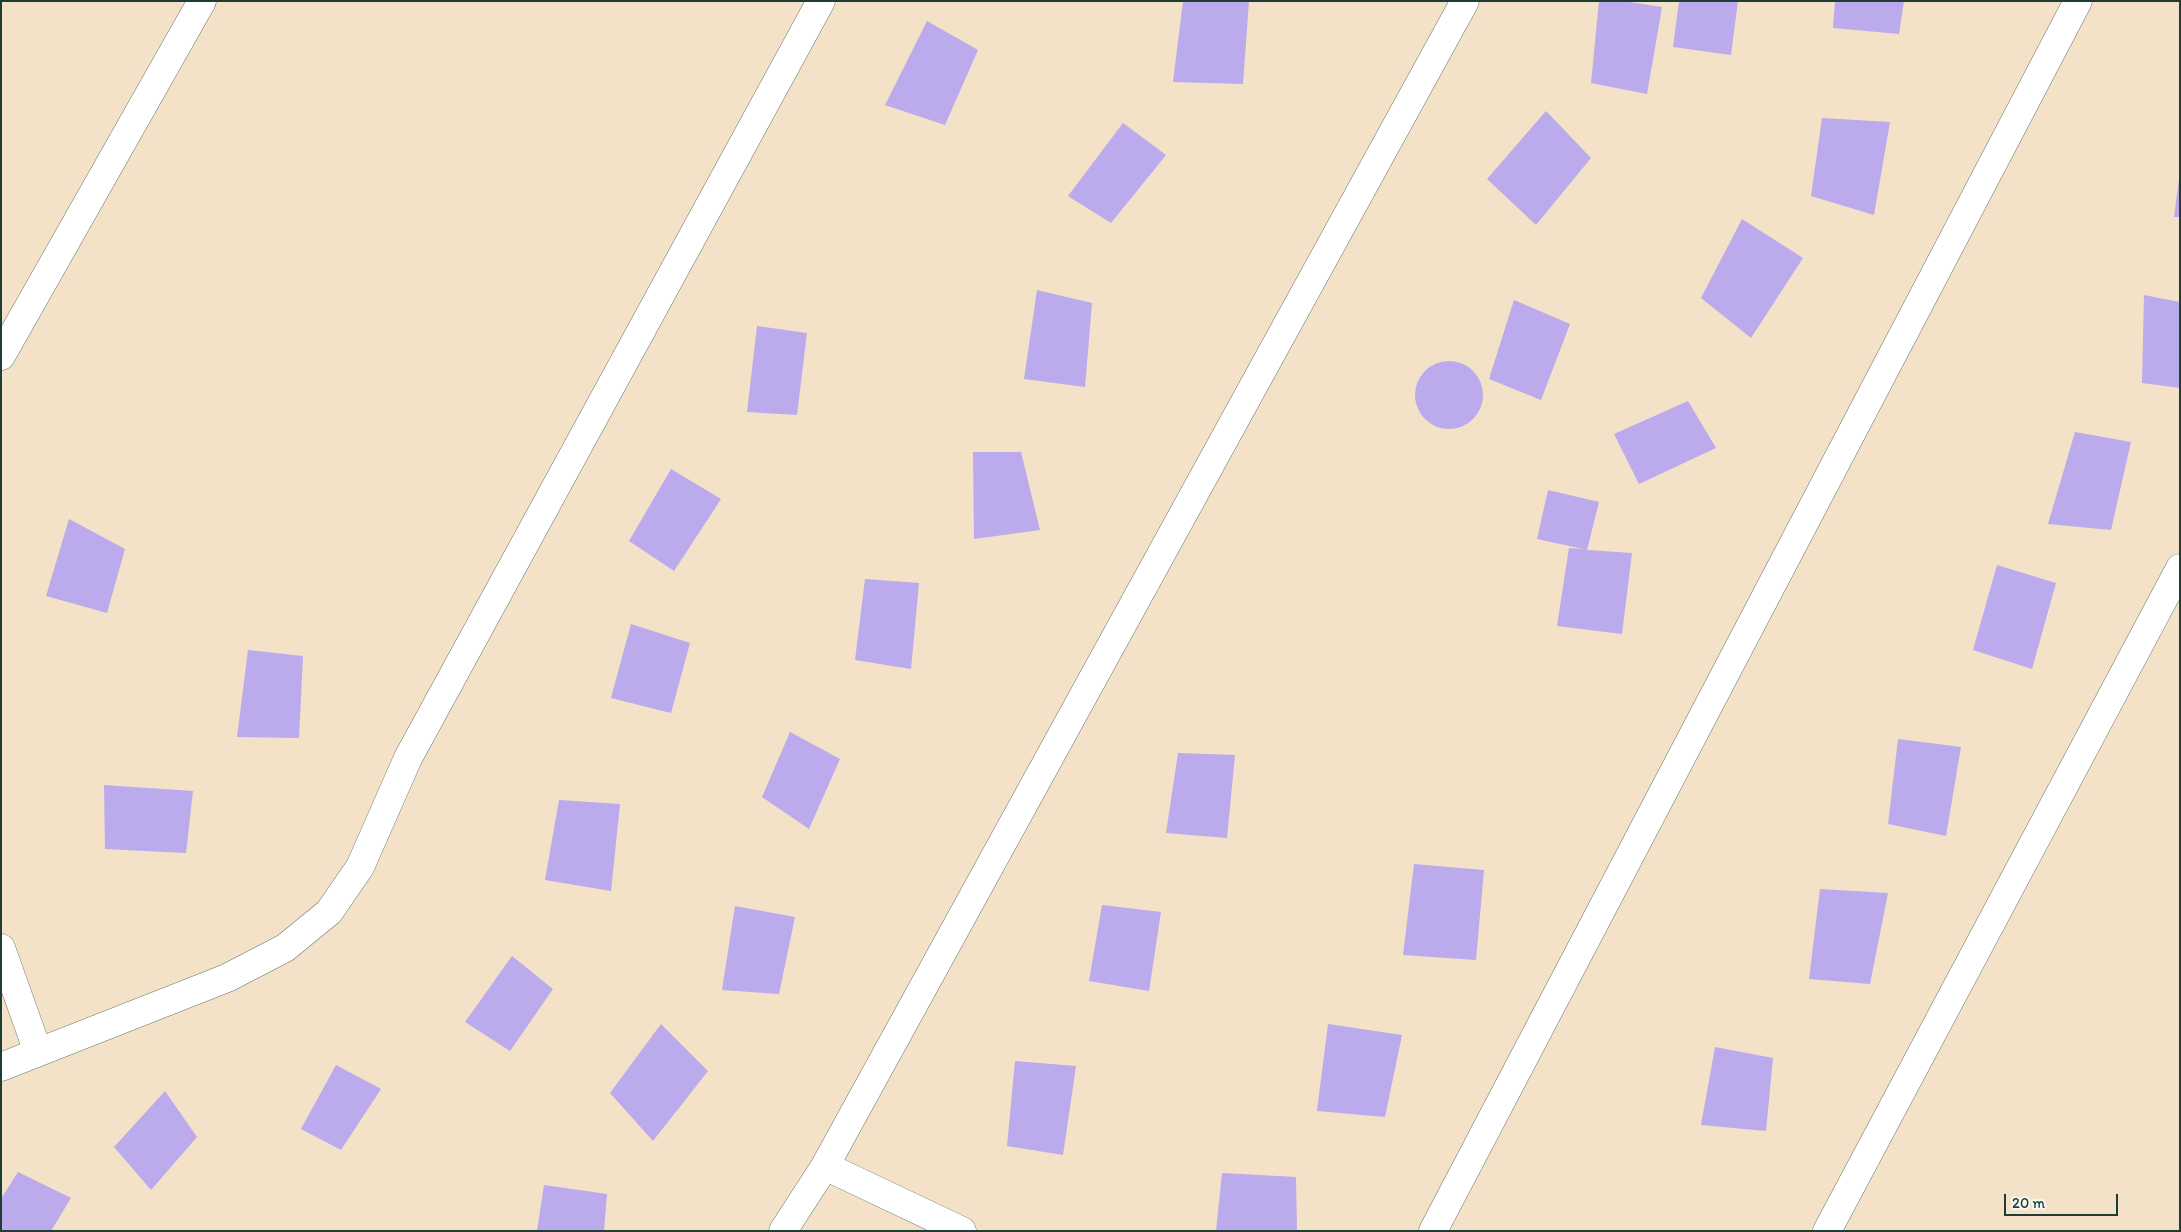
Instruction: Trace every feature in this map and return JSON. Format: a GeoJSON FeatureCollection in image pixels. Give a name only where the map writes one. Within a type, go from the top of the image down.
{"type":"FeatureCollection","features":[{"type":"Feature","properties":{"kind":"street"},"geometry":{"type":"LineString","coordinates":[[1,356],[202,1]]}},
{"type":"Feature","properties":{"kind":"street"},"geometry":{"type":"LineString","coordinates":[[1,1067],[228,978],[285,948],[329,912],[360,867],[408,758],[821,1]]}},
{"type":"Feature","properties":{"kind":"street"},"geometry":{"type":"LineString","coordinates":[[783,1231],[825,1166],[1465,1]]}},
{"type":"Feature","properties":{"kind":"street"},"geometry":{"type":"LineString","coordinates":[[1433,1231],[2078,1]]}},
{"type":"Feature","properties":{"kind":"street"},"geometry":{"type":"LineString","coordinates":[[1827,1231],[2180,568]]}},
{"type":"Feature","properties":{"kind":"street"},"geometry":{"type":"LineString","coordinates":[[1,948],[38,1052]]}},
{"type":"Feature","properties":{"kind":"street"},"geometry":{"type":"LineString","coordinates":[[825,1166],[962,1231]]}},
{"type":"Feature","properties":{"kind":"building"},"geometry":{"type":"Polygon","coordinates":[[[1183,1],[1249,1],[1243,84],[1173,82],[1183,1]]]}},
{"type":"Feature","properties":{"kind":"building"},"geometry":{"type":"Polygon","coordinates":[[[1599,1],[1623,1],[1662,7],[1647,94],[1591,83],[1599,1]]]}},
{"type":"Feature","properties":{"kind":"building"},"geometry":{"type":"Polygon","coordinates":[[[1679,1],[1738,1],[1731,55],[1673,47],[1679,1]]]}},
{"type":"Feature","properties":{"kind":"building"},"geometry":{"type":"Polygon","coordinates":[[[1835,1],[1904,1],[1899,34],[1833,28],[1835,1]]]}},
{"type":"Feature","properties":{"kind":"building"},"geometry":{"type":"Polygon","coordinates":[[[927,21],[978,50],[945,125],[885,105],[927,21]]]}},
{"type":"Feature","properties":{"kind":"building"},"geometry":{"type":"Polygon","coordinates":[[[1546,111],[1591,158],[1536,225],[1487,179],[1546,111]]]}},
{"type":"Feature","properties":{"kind":"building"},"geometry":{"type":"Polygon","coordinates":[[[1822,118],[1890,122],[1874,215],[1811,196],[1822,118]]]}},
{"type":"Feature","properties":{"kind":"building"},"geometry":{"type":"Polygon","coordinates":[[[1123,123],[1166,155],[1111,223],[1068,196],[1123,123]]]}},
{"type":"Feature","properties":{"kind":"building"},"geometry":{"type":"Polygon","coordinates":[[[2179,179],[2180,217],[2174,217],[2179,179]]]}},
{"type":"Feature","properties":{"kind":"building"},"geometry":{"type":"Polygon","coordinates":[[[1742,219],[1803,258],[1751,338],[1701,298],[1742,219]]]}},
{"type":"Feature","properties":{"kind":"building"},"geometry":{"type":"Polygon","coordinates":[[[1037,290],[1092,303],[1085,387],[1024,379],[1037,290]]]}},
{"type":"Feature","properties":{"kind":"building"},"geometry":{"type":"Polygon","coordinates":[[[2144,295],[2180,302],[2180,388],[2142,383],[2144,295]]]}},
{"type":"Feature","properties":{"kind":"building"},"geometry":{"type":"Polygon","coordinates":[[[1514,300],[1570,324],[1541,400],[1489,379],[1514,300]]]}},
{"type":"Feature","properties":{"kind":"building"},"geometry":{"type":"Polygon","coordinates":[[[757,326],[807,333],[797,415],[747,412],[757,326]]]}},
{"type":"Feature","properties":{"kind":"building"},"geometry":{"type":"Polygon","coordinates":[[[1442,361],[1456,361],[1468,366],[1478,376],[1483,388],[1483,402],[1478,414],[1468,424],[1456,429],[1442,429],[1430,424],[1420,414],[1415,402],[1415,388],[1420,376],[1430,366],[1442,361]]]}},
{"type":"Feature","properties":{"kind":"building"},"geometry":{"type":"Polygon","coordinates":[[[1688,401],[1716,448],[1639,484],[1614,434],[1688,401]]]}},
{"type":"Feature","properties":{"kind":"building"},"geometry":{"type":"Polygon","coordinates":[[[2075,432],[2131,442],[2111,530],[2048,524],[2075,432]]]}},
{"type":"Feature","properties":{"kind":"building"},"geometry":{"type":"Polygon","coordinates":[[[973,452],[1021,452],[1040,530],[974,539],[973,452]]]}},
{"type":"Feature","properties":{"kind":"building"},"geometry":{"type":"Polygon","coordinates":[[[671,469],[721,499],[674,571],[629,541],[671,469]]]}},
{"type":"Feature","properties":{"kind":"building"},"geometry":{"type":"Polygon","coordinates":[[[1548,490],[1599,502],[1587,550],[1632,553],[1622,634],[1557,626],[1569,548],[1583,549],[1537,539],[1548,490]]]}},
{"type":"Feature","properties":{"kind":"building"},"geometry":{"type":"Polygon","coordinates":[[[69,519],[125,549],[107,613],[46,596],[69,519]]]}},
{"type":"Feature","properties":{"kind":"building"},"geometry":{"type":"Polygon","coordinates":[[[1997,565],[2056,583],[2032,669],[1973,650],[1997,565]]]}},
{"type":"Feature","properties":{"kind":"building"},"geometry":{"type":"Polygon","coordinates":[[[865,579],[919,583],[911,669],[855,660],[865,579]]]}},
{"type":"Feature","properties":{"kind":"building"},"geometry":{"type":"Polygon","coordinates":[[[631,624],[690,643],[671,713],[611,698],[631,624]]]}},
{"type":"Feature","properties":{"kind":"building"},"geometry":{"type":"Polygon","coordinates":[[[248,650],[303,656],[299,738],[237,737],[248,650]]]}},
{"type":"Feature","properties":{"kind":"building"},"geometry":{"type":"Polygon","coordinates":[[[790,732],[840,759],[809,829],[762,797],[790,732]]]}},
{"type":"Feature","properties":{"kind":"building"},"geometry":{"type":"Polygon","coordinates":[[[1898,739],[1961,747],[1946,836],[1888,824],[1898,739]]]}},
{"type":"Feature","properties":{"kind":"building"},"geometry":{"type":"Polygon","coordinates":[[[1178,753],[1235,755],[1227,838],[1166,833],[1178,753]]]}},
{"type":"Feature","properties":{"kind":"building"},"geometry":{"type":"Polygon","coordinates":[[[104,785],[193,791],[186,853],[105,849],[104,785]]]}},
{"type":"Feature","properties":{"kind":"building"},"geometry":{"type":"Polygon","coordinates":[[[559,800],[620,804],[611,891],[545,880],[559,800]]]}},
{"type":"Feature","properties":{"kind":"building"},"geometry":{"type":"Polygon","coordinates":[[[1414,864],[1484,870],[1476,960],[1403,955],[1414,864]]]}},
{"type":"Feature","properties":{"kind":"building"},"geometry":{"type":"Polygon","coordinates":[[[1820,889],[1888,893],[1870,984],[1809,979],[1820,889]]]}},
{"type":"Feature","properties":{"kind":"building"},"geometry":{"type":"Polygon","coordinates":[[[1102,905],[1161,912],[1149,991],[1089,981],[1102,905]]]}},
{"type":"Feature","properties":{"kind":"building"},"geometry":{"type":"Polygon","coordinates":[[[735,906],[795,917],[779,994],[722,990],[735,906]]]}},
{"type":"Feature","properties":{"kind":"building"},"geometry":{"type":"Polygon","coordinates":[[[512,956],[553,989],[510,1051],[465,1022],[512,956]]]}},
{"type":"Feature","properties":{"kind":"building"},"geometry":{"type":"Polygon","coordinates":[[[661,1024],[708,1071],[653,1141],[610,1093],[661,1024]]]}},
{"type":"Feature","properties":{"kind":"building"},"geometry":{"type":"Polygon","coordinates":[[[1328,1024],[1402,1035],[1385,1117],[1317,1111],[1328,1024]]]}},
{"type":"Feature","properties":{"kind":"building"},"geometry":{"type":"Polygon","coordinates":[[[1715,1047],[1773,1058],[1766,1131],[1701,1125],[1715,1047]]]}},
{"type":"Feature","properties":{"kind":"building"},"geometry":{"type":"Polygon","coordinates":[[[1015,1061],[1076,1066],[1063,1155],[1007,1146],[1015,1061]]]}},
{"type":"Feature","properties":{"kind":"building"},"geometry":{"type":"Polygon","coordinates":[[[336,1065],[381,1089],[341,1150],[301,1129],[336,1065]]]}},
{"type":"Feature","properties":{"kind":"building"},"geometry":{"type":"Polygon","coordinates":[[[165,1091],[197,1137],[151,1190],[114,1147],[165,1091]]]}},
{"type":"Feature","properties":{"kind":"building"},"geometry":{"type":"Polygon","coordinates":[[[18,1172],[71,1198],[51,1231],[1,1231],[1,1199],[18,1172]]]}},
{"type":"Feature","properties":{"kind":"building"},"geometry":{"type":"Polygon","coordinates":[[[1222,1173],[1296,1177],[1297,1231],[1216,1231],[1222,1173]]]}},
{"type":"Feature","properties":{"kind":"building"},"geometry":{"type":"Polygon","coordinates":[[[544,1185],[607,1194],[604,1231],[537,1231],[544,1185]]]}}]}
